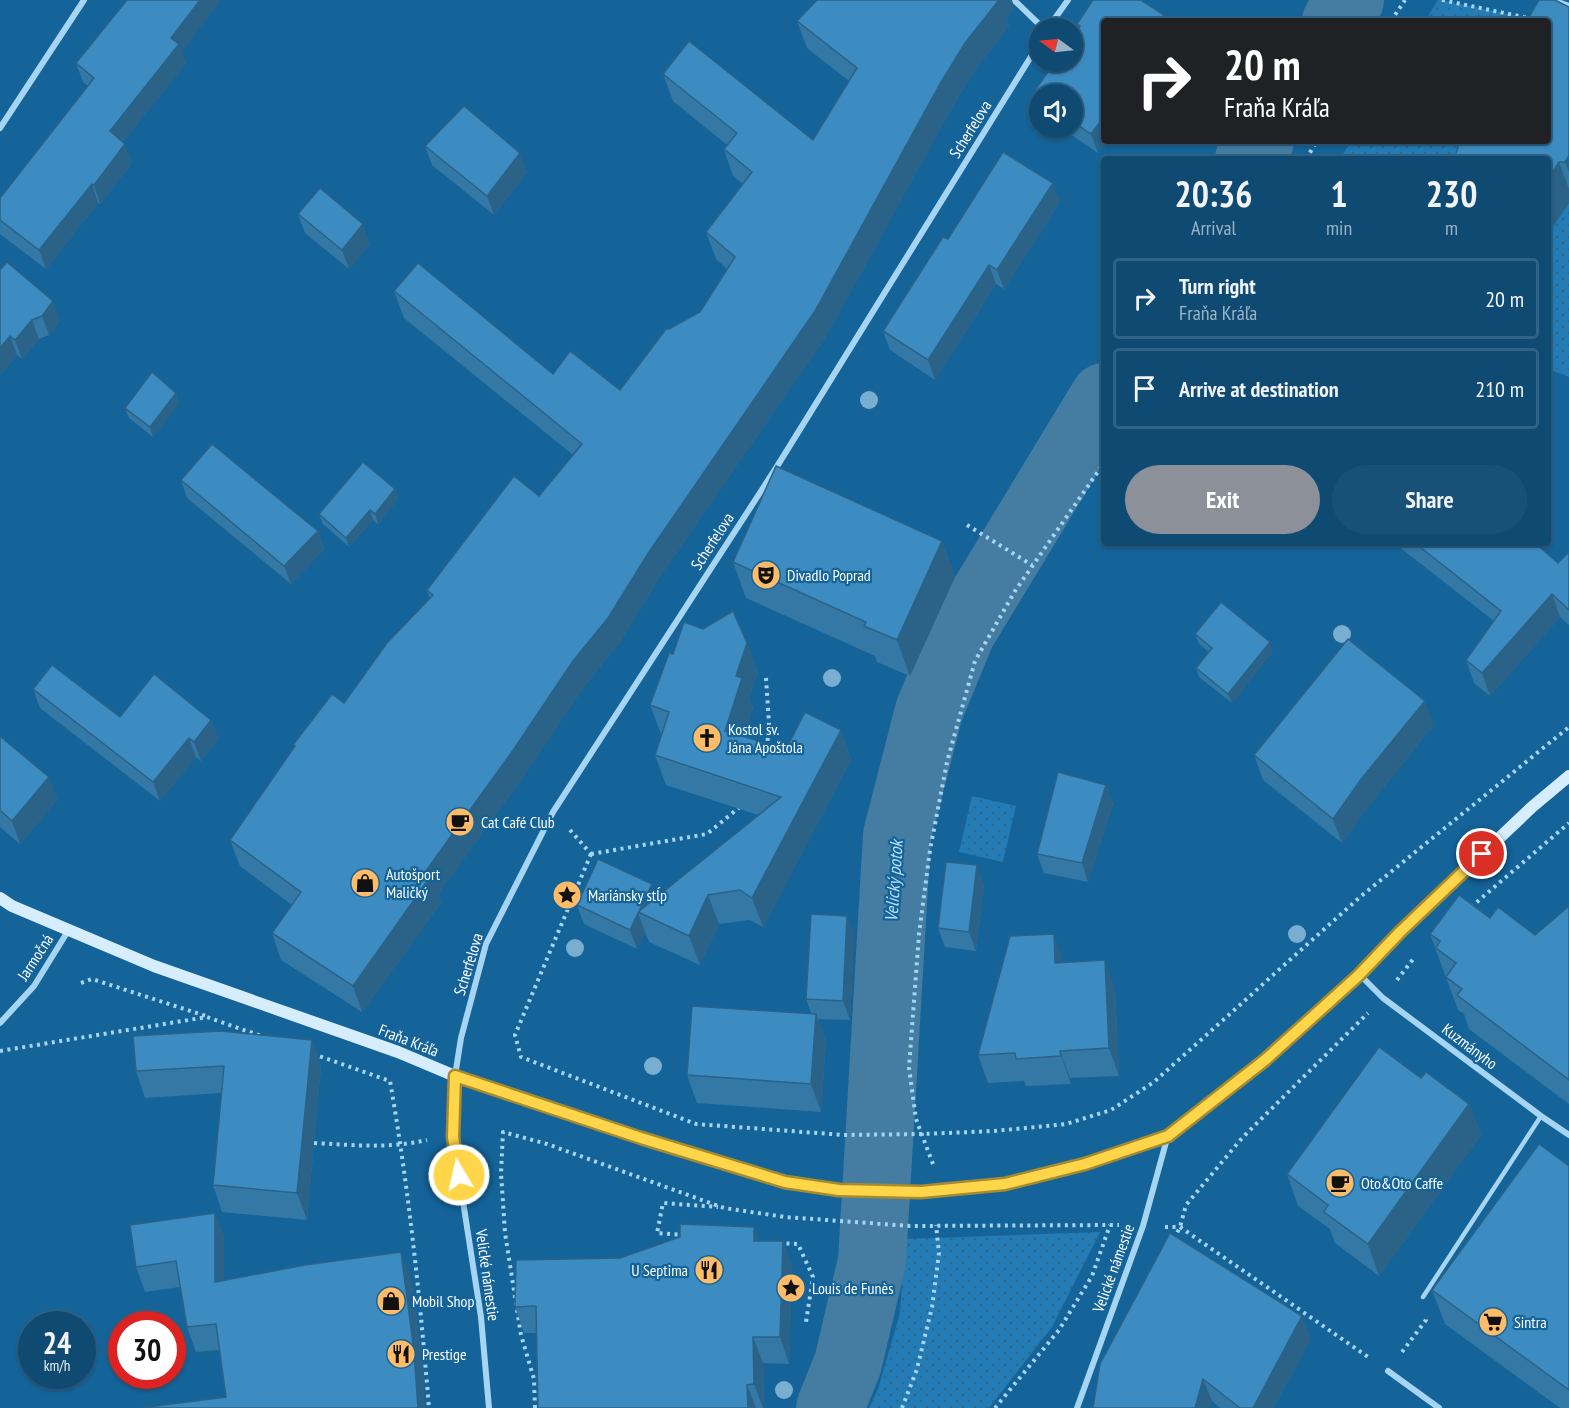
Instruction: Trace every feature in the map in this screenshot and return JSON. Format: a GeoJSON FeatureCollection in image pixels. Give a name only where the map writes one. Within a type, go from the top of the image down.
{"type":"FeatureCollection","features":[{"type":"Feature","properties":{"kind":"street"},"geometry":{"type":"LineString","coordinates":[[0,128],[84,0]]}},
{"type":"Feature","properties":{"kind":"street"},"geometry":{"type":"LineString","coordinates":[[1014,0],[1033,18]]}},
{"type":"Feature","properties":{"kind":"street"},"geometry":{"type":"LineString","coordinates":[[1055,18],[1068,0]]}},
{"type":"Feature","properties":{"kind":"street"},"geometry":{"type":"LineString","coordinates":[[1552,0],[1569,6]]}},
{"type":"Feature","properties":{"kind":"street","name":"Scherfelova"},"geometry":{"type":"LineString","coordinates":[[455,1076],[461,1038],[486,944],[553,812],[776,468],[1029,60]]}},
{"type":"Feature","properties":{"kind":"street","name":"Fraňa Kráľa"},"geometry":{"type":"LineString","coordinates":[[0,898],[12,906],[68,931],[154,966],[398,1052],[455,1076],[641,1138],[785,1182],[839,1190],[921,1192],[1005,1184],[1085,1164],[1168,1136],[1265,1060],[1359,975],[1400,932],[1532,807],[1569,776]]}},
{"type":"Feature","properties":{"kind":"street","name":"Jarmočná"},"geometry":{"type":"LineString","coordinates":[[0,1023],[34,987],[68,931]]}},
{"type":"Feature","properties":{"kind":"street","name":"Kuzmányho"},"geometry":{"type":"LineString","coordinates":[[1359,975],[1383,998],[1569,1135]]}},
{"type":"Feature","properties":{"kind":"street","name":"Velické námestie"},"geometry":{"type":"LineString","coordinates":[[455,1076],[453,1137],[481,1317],[489,1408]]}},
{"type":"Feature","properties":{"kind":"street","name":"Velické námestie"},"geometry":{"type":"LineString","coordinates":[[1077,1408],[1143,1226],[1168,1136]]}},
{"type":"Feature","properties":{"kind":"street"},"geometry":{"type":"LineString","coordinates":[[1388,1371],[1439,1408]]}},
{"type":"Feature","properties":{"kind":"lane"},"geometry":{"type":"LineString","coordinates":[[1423,1297],[1541,1116]]}},
{"type":"Feature","properties":{"kind":"path"},"geometry":{"type":"LineString","coordinates":[[1393,18],[1404,0]]}},
{"type":"Feature","properties":{"kind":"path"},"geometry":{"type":"LineString","coordinates":[[1442,0],[1528,18]]}},
{"type":"Feature","properties":{"kind":"path"},"geometry":{"type":"LineString","coordinates":[[933,1164],[916,1119],[909,1068],[919,934],[930,850],[947,762],[975,661],[1015,591],[1101,467]]}},
{"type":"Feature","properties":{"kind":"path"},"geometry":{"type":"LineString","coordinates":[[967,525],[1032,566]]}},
{"type":"Feature","properties":{"kind":"path"},"geometry":{"type":"LineString","coordinates":[[766,678],[769,723],[767,754]]}},
{"type":"Feature","properties":{"kind":"path"},"geometry":{"type":"LineString","coordinates":[[591,854],[515,1035],[521,1057],[696,1124],[844,1135],[995,1131],[1066,1124],[1111,1110],[1154,1082],[1360,897],[1569,727]]}},
{"type":"Feature","properties":{"kind":"path"},"geometry":{"type":"LineString","coordinates":[[591,854],[707,834],[749,800]]}},
{"type":"Feature","properties":{"kind":"path"},"geometry":{"type":"LineString","coordinates":[[553,812],[591,854]]}},
{"type":"Feature","properties":{"kind":"path"},"geometry":{"type":"LineString","coordinates":[[1464,913],[1569,823]]}},
{"type":"Feature","properties":{"kind":"path"},"geometry":{"type":"LineString","coordinates":[[1171,1246],[1180,1227],[1186,1205],[1242,1138],[1383,998],[1420,950]]}},
{"type":"Feature","properties":{"kind":"path"},"geometry":{"type":"LineString","coordinates":[[81,983],[92,979],[269,1039]]}},
{"type":"Feature","properties":{"kind":"path"},"geometry":{"type":"LineString","coordinates":[[0,1051],[207,1017]]}},
{"type":"Feature","properties":{"kind":"path"},"geometry":{"type":"LineString","coordinates":[[302,1050],[390,1081],[417,1271],[429,1408]]}},
{"type":"Feature","properties":{"kind":"path"},"geometry":{"type":"LineString","coordinates":[[535,1408],[534,1379],[521,1335],[505,1233],[501,1173],[503,1132],[547,1144],[724,1208]]}},
{"type":"Feature","properties":{"kind":"path"},"geometry":{"type":"LineString","coordinates":[[314,1143],[401,1146],[427,1140]]}},
{"type":"Feature","properties":{"kind":"path"},"geometry":{"type":"LineString","coordinates":[[693,1236],[657,1233],[663,1203],[724,1208],[785,1217],[910,1226],[1180,1227],[1388,1371],[1426,1320],[1423,1297]]}},
{"type":"Feature","properties":{"kind":"path"},"geometry":{"type":"LineString","coordinates":[[902,1408],[916,1369],[932,1307],[939,1253],[936,1225]]}},
{"type":"Feature","properties":{"kind":"path"},"geometry":{"type":"LineString","coordinates":[[995,1408],[1059,1330],[1092,1276],[1110,1225]]}},
{"type":"Feature","properties":{"kind":"path"},"geometry":{"type":"LineString","coordinates":[[774,1242],[798,1244],[813,1277],[806,1322]]}},
{"type":"Feature","properties":{"kind":"shaded area"},"geometry":{"type":"Polygon","coordinates":[[[1438,0],[1442,0],[1528,18],[1427,18],[1438,0]]]}},
{"type":"Feature","properties":{"kind":"shaded area"},"geometry":{"type":"Polygon","coordinates":[[[1569,29],[1569,377],[1551,370],[1551,156],[1342,156],[1349,144],[1551,144],[1551,125],[1569,29]]]}},
{"type":"Feature","properties":{"kind":"shaded area"},"geometry":{"type":"Polygon","coordinates":[[[972,796],[1016,806],[1003,862],[959,852],[972,796]]]}},
{"type":"Feature","properties":{"kind":"shaded area"},"geometry":{"type":"Polygon","coordinates":[[[1100,1232],[1052,1327],[989,1408],[869,1408],[878,1389],[900,1313],[905,1239],[1100,1232]]]}},
{"type":"Feature","properties":{"kind":"building"},"geometry":{"type":"Polygon","coordinates":[[[127,0],[200,0],[171,38],[179,44],[110,131],[125,144],[39,250],[0,220],[0,198],[94,78],[76,63],[127,0]]]}},
{"type":"Feature","properties":{"kind":"building"},"geometry":{"type":"Polygon","coordinates":[[[817,0],[999,0],[965,43],[940,84],[815,311],[649,552],[608,618],[573,661],[514,749],[425,872],[431,876],[353,986],[272,933],[301,892],[230,840],[295,746],[293,745],[332,694],[344,703],[387,643],[433,595],[427,590],[514,476],[539,496],[582,444],[394,291],[418,263],[553,374],[570,351],[620,390],[666,329],[700,312],[735,257],[706,232],[752,172],[724,149],[737,133],[663,74],[689,41],[813,140],[857,68],[797,21],[817,0]]]}},
{"type":"Feature","properties":{"kind":"building"},"geometry":{"type":"Polygon","coordinates":[[[1093,0],[1141,0],[1164,15],[1162,18],[1101,18],[1101,121],[1091,134],[1083,129],[1083,84],[1039,84],[1048,72],[1083,72],[1083,18],[1081,18],[1093,0]]]}},
{"type":"Feature","properties":{"kind":"building"},"geometry":{"type":"Polygon","coordinates":[[[1539,0],[1555,0],[1569,7],[1569,155],[1565,162],[1559,162],[1551,174],[1551,156],[1455,156],[1459,144],[1551,144],[1551,18],[1529,18],[1539,0]]]}},
{"type":"Feature","properties":{"kind":"building"},"geometry":{"type":"Polygon","coordinates":[[[464,106],[520,153],[487,196],[425,146],[464,106]]]}},
{"type":"Feature","properties":{"kind":"building"},"geometry":{"type":"Polygon","coordinates":[[[1003,152],[1053,183],[997,270],[989,265],[928,360],[883,331],[943,237],[948,239],[1003,152]]]}},
{"type":"Feature","properties":{"kind":"building"},"geometry":{"type":"Polygon","coordinates":[[[320,188],[363,224],[342,250],[298,214],[320,188]]]}},
{"type":"Feature","properties":{"kind":"building"},"geometry":{"type":"Polygon","coordinates":[[[7,262],[53,301],[42,316],[32,320],[15,340],[10,336],[0,348],[0,270],[7,262]]]}},
{"type":"Feature","properties":{"kind":"building"},"geometry":{"type":"Polygon","coordinates":[[[152,372],[176,393],[150,427],[125,408],[152,372]]]}},
{"type":"Feature","properties":{"kind":"building"},"geometry":{"type":"Polygon","coordinates":[[[212,444],[318,531],[284,566],[181,480],[212,444]]]}},
{"type":"Feature","properties":{"kind":"building"},"geometry":{"type":"Polygon","coordinates":[[[363,462],[395,489],[375,514],[370,510],[346,538],[319,514],[363,462]]]}},
{"type":"Feature","properties":{"kind":"building"},"geometry":{"type":"Polygon","coordinates":[[[776,466],[942,541],[897,640],[864,626],[866,622],[733,562],[776,466]]]}},
{"type":"Feature","properties":{"kind":"building"},"geometry":{"type":"Polygon","coordinates":[[[1419,546],[1538,546],[1558,563],[1569,552],[1569,610],[1552,594],[1482,673],[1466,660],[1501,611],[1419,546]]]}},
{"type":"Feature","properties":{"kind":"building"},"geometry":{"type":"Polygon","coordinates":[[[1221,602],[1270,642],[1228,694],[1196,668],[1212,648],[1195,634],[1221,602]]]}},
{"type":"Feature","properties":{"kind":"building"},"geometry":{"type":"Polygon","coordinates":[[[733,611],[747,643],[736,676],[742,678],[725,731],[786,749],[805,712],[841,730],[752,898],[740,890],[708,895],[689,936],[638,912],[781,797],[655,755],[669,712],[650,705],[669,653],[673,654],[684,622],[703,629],[733,611]]]}},
{"type":"Feature","properties":{"kind":"building"},"geometry":{"type":"Polygon","coordinates":[[[1348,639],[1425,701],[1362,778],[1333,819],[1254,755],[1348,639]]]}},
{"type":"Feature","properties":{"kind":"building"},"geometry":{"type":"Polygon","coordinates":[[[52,665],[120,717],[154,674],[211,720],[194,742],[189,738],[153,782],[33,689],[52,665]]]}},
{"type":"Feature","properties":{"kind":"building"},"geometry":{"type":"Polygon","coordinates":[[[0,736],[49,777],[12,821],[0,810],[0,736]]]}},
{"type":"Feature","properties":{"kind":"building"},"geometry":{"type":"Polygon","coordinates":[[[1058,772],[1106,785],[1082,863],[1037,854],[1058,772]]]}},
{"type":"Feature","properties":{"kind":"building"},"geometry":{"type":"Polygon","coordinates":[[[598,859],[652,884],[630,930],[577,905],[598,859]]]}},
{"type":"Feature","properties":{"kind":"building"},"geometry":{"type":"Polygon","coordinates":[[[946,862],[977,865],[969,932],[938,928],[946,862]]]}},
{"type":"Feature","properties":{"kind":"building"},"geometry":{"type":"Polygon","coordinates":[[[1459,895],[1490,918],[1498,907],[1535,935],[1569,906],[1569,1080],[1457,995],[1462,989],[1446,977],[1456,963],[1436,948],[1440,941],[1430,934],[1459,895]]]}},
{"type":"Feature","properties":{"kind":"building"},"geometry":{"type":"Polygon","coordinates":[[[811,914],[847,916],[843,1001],[806,999],[811,914]]]}},
{"type":"Feature","properties":{"kind":"building"},"geometry":{"type":"Polygon","coordinates":[[[1054,934],[1055,963],[1105,960],[1109,1048],[1060,1051],[1061,1056],[1016,1059],[1015,1053],[978,1055],[1010,936],[1054,934]]]}},
{"type":"Feature","properties":{"kind":"building"},"geometry":{"type":"Polygon","coordinates":[[[692,1006],[816,1014],[811,1084],[687,1075],[692,1006]]]}},
{"type":"Feature","properties":{"kind":"building"},"geometry":{"type":"Polygon","coordinates":[[[220,1031],[312,1040],[297,1193],[213,1185],[224,1066],[136,1071],[133,1036],[220,1031]]]}},
{"type":"Feature","properties":{"kind":"building"},"geometry":{"type":"Polygon","coordinates":[[[1379,1047],[1421,1078],[1426,1072],[1469,1104],[1368,1244],[1324,1212],[1328,1205],[1287,1174],[1379,1047]]]}},
{"type":"Feature","properties":{"kind":"building"},"geometry":{"type":"Polygon","coordinates":[[[1539,1144],[1569,1166],[1569,1390],[1432,1290],[1539,1144]]]}},
{"type":"Feature","properties":{"kind":"building"},"geometry":{"type":"Polygon","coordinates":[[[215,1213],[215,1282],[305,1265],[401,1252],[414,1351],[418,1408],[141,1408],[226,1397],[216,1324],[187,1327],[176,1261],[136,1267],[130,1225],[215,1213]]]}},
{"type":"Feature","properties":{"kind":"building"},"geometry":{"type":"Polygon","coordinates":[[[680,1224],[754,1227],[754,1241],[783,1241],[780,1337],[753,1337],[754,1384],[747,1385],[748,1408],[538,1408],[536,1306],[515,1307],[516,1260],[620,1258],[680,1237],[680,1224]]]}},
{"type":"Feature","properties":{"kind":"building"},"geometry":{"type":"Polygon","coordinates":[[[1170,1233],[1302,1316],[1253,1408],[1240,1408],[1203,1379],[1195,1408],[1093,1408],[1100,1364],[1170,1233]]]}},
{"type":"Feature","properties":{"kind":"waterway","name":"Velický potok"},"geometry":{"type":"LineString","coordinates":[[1338,18],[1350,0]]}},
{"type":"Feature","properties":{"kind":"waterway","name":"Velický potok"},"geometry":{"type":"LineString","coordinates":[[1251,156],[1258,144]]}},
{"type":"Feature","properties":{"kind":"waterway","name":"Velický potok"},"geometry":{"type":"LineString","coordinates":[[830,1408],[848,1363],[872,1261],[897,835],[929,711],[961,633],[1101,402]]}},
{"type":"Feature","properties":{"kind":"place","name":"Divadlo Poprad"},"geometry":{"type":"Point","coordinates":[766,575]}},
{"type":"Feature","properties":{"kind":"place","name":"Kostol sv. Jána Apoštola"},"geometry":{"type":"Point","coordinates":[707,738]}},
{"type":"Feature","properties":{"kind":"place","name":"Cat Café Club"},"geometry":{"type":"Point","coordinates":[460,822]}},
{"type":"Feature","properties":{"kind":"place","name":"Autošport Maličký"},"geometry":{"type":"Point","coordinates":[365,883]}},
{"type":"Feature","properties":{"kind":"place","name":"Mariánsky stĺp"},"geometry":{"type":"Point","coordinates":[567,895]}},
{"type":"Feature","properties":{"kind":"place","name":"Oto&Oto Caffe"},"geometry":{"type":"Point","coordinates":[1340,1183]}},
{"type":"Feature","properties":{"kind":"place","name":"U Septima"},"geometry":{"type":"Point","coordinates":[709,1270]}},
{"type":"Feature","properties":{"kind":"place","name":"Louis de Funès"},"geometry":{"type":"Point","coordinates":[791,1288]}},
{"type":"Feature","properties":{"kind":"place","name":"Mobil Shop"},"geometry":{"type":"Point","coordinates":[391,1301]}},
{"type":"Feature","properties":{"kind":"place","name":"Sintra"},"geometry":{"type":"Point","coordinates":[1493,1322]}},
{"type":"Feature","properties":{"kind":"place","name":"Prestige"},"geometry":{"type":"Point","coordinates":[401,1354]}},
{"type":"Feature","properties":{"kind":"route"},"geometry":{"type":"LineString","coordinates":[[459,1175],[453,1137],[455,1076],[641,1138],[785,1182],[839,1190],[921,1192],[1005,1184],[1085,1164],[1168,1136],[1265,1060],[1359,975],[1400,932],[1482,854]]}}]}
